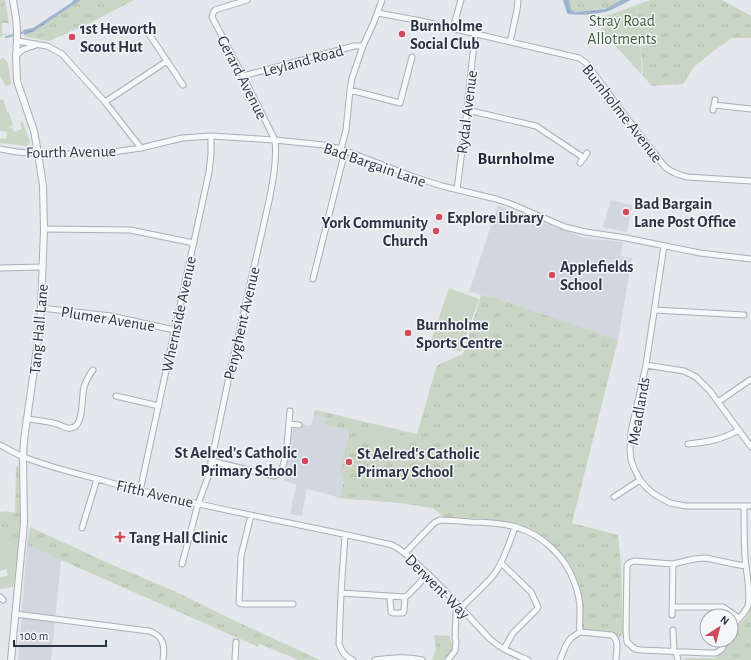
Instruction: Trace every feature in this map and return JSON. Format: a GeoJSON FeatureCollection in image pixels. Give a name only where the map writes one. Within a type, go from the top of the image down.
{"type":"FeatureCollection","features":[{"type":"Feature","properties":{"kind":"street","name":"Tang Hall Lane"},"geometry":{"type":"LineString","coordinates":[[12,660],[24,523],[23,457],[26,419],[35,368],[41,308],[44,229],[43,186],[34,131],[17,81],[17,29],[13,0]]}},
{"type":"Feature","properties":{"kind":"street","name":"Gerard Avenue"},"geometry":{"type":"LineString","coordinates":[[247,0],[215,10],[212,17],[275,140]]}},
{"type":"Feature","properties":{"kind":"street"},"geometry":{"type":"LineString","coordinates":[[314,279],[343,150],[350,90],[363,46],[378,13],[382,0]]}},
{"type":"Feature","properties":{"kind":"street"},"geometry":{"type":"LineString","coordinates":[[453,28],[461,0]]}},
{"type":"Feature","properties":{"kind":"street"},"geometry":{"type":"LineString","coordinates":[[510,42],[518,0]]}},
{"type":"Feature","properties":{"kind":"street","name":"Burnholme Avenue"},"geometry":{"type":"LineString","coordinates":[[378,13],[453,28],[579,58],[586,63],[669,171],[687,177],[751,181]]}},
{"type":"Feature","properties":{"kind":"street"},"geometry":{"type":"LineString","coordinates":[[145,28],[182,86]]}},
{"type":"Feature","properties":{"kind":"street","name":"Rydal Avenue"},"geometry":{"type":"LineString","coordinates":[[456,190],[467,110],[475,34]]}},
{"type":"Feature","properties":{"kind":"street"},"geometry":{"type":"LineString","coordinates":[[17,41],[47,46],[62,54],[105,102],[141,148]]}},
{"type":"Feature","properties":{"kind":"street"},"geometry":{"type":"LineString","coordinates":[[16,56],[22,50],[37,44]]}},
{"type":"Feature","properties":{"kind":"street","name":"Leyland Road"},"geometry":{"type":"LineString","coordinates":[[243,76],[354,46],[363,46]]}},
{"type":"Feature","properties":{"kind":"street"},"geometry":{"type":"LineString","coordinates":[[350,90],[400,103],[412,57]]}},
{"type":"Feature","properties":{"kind":"street"},"geometry":{"type":"LineString","coordinates":[[105,102],[167,61]]}},
{"type":"Feature","properties":{"kind":"street"},"geometry":{"type":"LineString","coordinates":[[714,105],[751,109]]}},
{"type":"Feature","properties":{"kind":"street"},"geometry":{"type":"LineString","coordinates":[[467,110],[536,126],[584,158]]}},
{"type":"Feature","properties":{"kind":"street","name":"Bad Bargain Lane"},"geometry":{"type":"LineString","coordinates":[[141,148],[182,138],[211,136],[324,145],[343,150],[442,186],[511,204],[565,227],[706,254],[751,259]]}},
{"type":"Feature","properties":{"kind":"street","name":"Whernside Avenue"},"geometry":{"type":"LineString","coordinates":[[140,491],[209,172],[211,136]]}},
{"type":"Feature","properties":{"kind":"street","name":"Penyghent Avenue"},"geometry":{"type":"LineString","coordinates":[[182,564],[198,504],[207,482],[230,370],[269,201],[274,172],[276,148],[275,140]]}},
{"type":"Feature","properties":{"kind":"street","name":"Fourth Avenue"},"geometry":{"type":"LineString","coordinates":[[0,149],[17,152],[62,155],[113,152],[141,148]]}},
{"type":"Feature","properties":{"kind":"street"},"geometry":{"type":"LineString","coordinates":[[580,163],[587,153]]}},
{"type":"Feature","properties":{"kind":"street"},"geometry":{"type":"LineString","coordinates":[[44,229],[130,230],[194,243]]}},
{"type":"Feature","properties":{"kind":"street","name":"Meadlands"},"geometry":{"type":"LineString","coordinates":[[664,246],[646,365],[630,432],[631,460],[640,480],[647,488],[662,500],[686,506],[751,506]]}},
{"type":"Feature","properties":{"kind":"street"},"geometry":{"type":"LineString","coordinates":[[0,268],[43,267]]}},
{"type":"Feature","properties":{"kind":"street","name":"Plumer Avenue"},"geometry":{"type":"LineString","coordinates":[[41,308],[111,316],[174,330]]}},
{"type":"Feature","properties":{"kind":"street"},"geometry":{"type":"LineString","coordinates":[[655,310],[744,315]]}},
{"type":"Feature","properties":{"kind":"street"},"geometry":{"type":"LineString","coordinates":[[646,365],[677,370],[690,374],[701,382],[718,402],[751,447]]}},
{"type":"Feature","properties":{"kind":"street"},"geometry":{"type":"LineString","coordinates":[[26,419],[57,424],[68,428],[77,426],[80,422],[83,388],[86,375],[93,370]]}},
{"type":"Feature","properties":{"kind":"street"},"geometry":{"type":"LineString","coordinates":[[718,402],[750,380]]}},
{"type":"Feature","properties":{"kind":"street"},"geometry":{"type":"LineString","coordinates":[[116,396],[158,406]]}},
{"type":"Feature","properties":{"kind":"street"},"geometry":{"type":"LineString","coordinates":[[211,461],[274,476],[281,473],[287,449],[290,411]]}},
{"type":"Feature","properties":{"kind":"street"},"geometry":{"type":"LineString","coordinates":[[289,424],[299,425]]}},
{"type":"Feature","properties":{"kind":"street"},"geometry":{"type":"LineString","coordinates":[[688,444],[715,441],[739,430]]}},
{"type":"Feature","properties":{"kind":"street","name":"Fifth Avenue"},"geometry":{"type":"LineString","coordinates":[[0,445],[23,457],[59,469],[140,491],[314,528]]}},
{"type":"Feature","properties":{"kind":"street"},"geometry":{"type":"LineString","coordinates":[[82,528],[96,479]]}},
{"type":"Feature","properties":{"kind":"street"},"geometry":{"type":"LineString","coordinates":[[614,497],[640,480]]}},
{"type":"Feature","properties":{"kind":"street"},"geometry":{"type":"LineString","coordinates":[[739,618],[748,606],[750,599],[744,542],[744,506]]}},
{"type":"Feature","properties":{"kind":"street"},"geometry":{"type":"LineString","coordinates":[[251,515],[241,556],[239,603],[293,604]]}},
{"type":"Feature","properties":{"kind":"street"},"geometry":{"type":"LineString","coordinates":[[405,553],[434,522],[440,520],[493,523],[515,527],[527,532],[546,543],[561,557],[566,565],[577,591],[580,632]]}},
{"type":"Feature","properties":{"kind":"street"},"geometry":{"type":"LineString","coordinates":[[448,660],[455,651],[456,613],[497,571],[515,527]]}},
{"type":"Feature","properties":{"kind":"street","name":"Derwent Way"},"geometry":{"type":"LineString","coordinates":[[314,528],[392,545],[399,548],[428,574],[490,640],[504,649],[528,660]]}},
{"type":"Feature","properties":{"kind":"street"},"geometry":{"type":"LineString","coordinates":[[345,535],[339,644],[346,656],[353,660]]}},
{"type":"Feature","properties":{"kind":"street"},"geometry":{"type":"LineString","coordinates":[[722,648],[716,653],[635,649],[628,642],[626,632],[627,566],[629,563],[634,561],[673,564],[706,558],[746,566]]}},
{"type":"Feature","properties":{"kind":"street"},"geometry":{"type":"LineString","coordinates":[[501,563],[531,592],[538,607],[513,633],[504,649]]}},
{"type":"Feature","properties":{"kind":"street"},"geometry":{"type":"LineString","coordinates":[[672,615],[673,564]]}},
{"type":"Feature","properties":{"kind":"street"},"geometry":{"type":"LineString","coordinates":[[341,593],[405,597],[428,574]]}},
{"type":"Feature","properties":{"kind":"street"},"geometry":{"type":"LineString","coordinates":[[390,597],[391,612],[393,613],[403,613],[405,597]]}},
{"type":"Feature","properties":{"kind":"street"},"geometry":{"type":"LineString","coordinates":[[672,607],[724,608]]}},
{"type":"Feature","properties":{"kind":"street"},"geometry":{"type":"LineString","coordinates":[[15,614],[148,631],[158,636],[161,640],[164,648],[163,660]]}},
{"type":"Feature","properties":{"kind":"street"},"geometry":{"type":"LineString","coordinates":[[673,630],[675,652],[678,660]]}},
{"type":"Feature","properties":{"kind":"street"},"geometry":{"type":"LineString","coordinates":[[560,660],[566,645],[571,638],[580,632],[612,634],[616,638],[617,642],[616,660]]}},
{"type":"Feature","properties":{"kind":"street"},"geometry":{"type":"LineString","coordinates":[[235,660],[236,642]]}},
{"type":"Feature","properties":{"kind":"street"},"geometry":{"type":"LineString","coordinates":[[375,660],[401,657],[411,657],[422,660]]}},
{"type":"Feature","properties":{"kind":"shaded area"},"geometry":{"type":"Polygon","coordinates":[[[611,200],[632,205],[627,232],[603,227],[611,200]]]}},
{"type":"Feature","properties":{"kind":"shaded area","name":"Applefields School"},"geometry":{"type":"Polygon","coordinates":[[[498,205],[585,238],[623,242],[621,256],[632,258],[618,340],[496,298],[469,292],[498,205]]]}},
{"type":"Feature","properties":{"kind":"shaded area","name":"St Aelred's Catholic Primary School"},"geometry":{"type":"Polygon","coordinates":[[[315,410],[345,417],[401,503],[340,498],[308,489],[306,491],[302,516],[290,514],[296,486],[295,484],[284,481],[292,430],[294,428],[301,429],[302,424],[311,426],[315,410]]]}},
{"type":"Feature","properties":{"kind":"shaded area"},"geometry":{"type":"Polygon","coordinates":[[[27,545],[61,560],[51,660],[18,660],[27,545]]]}},
{"type":"Feature","properties":{"kind":"green space"},"geometry":{"type":"Polygon","coordinates":[[[0,0],[5,0],[9,23],[2,23],[2,34],[8,34],[0,37],[0,0]]]}},
{"type":"Feature","properties":{"kind":"green space"},"geometry":{"type":"Polygon","coordinates":[[[81,0],[134,0],[92,22],[49,41],[26,37],[24,35],[33,32],[81,0]]]}},
{"type":"Feature","properties":{"kind":"green space"},"geometry":{"type":"Polygon","coordinates":[[[569,0],[620,0],[607,8],[576,12],[571,9],[569,0]]]}},
{"type":"Feature","properties":{"kind":"green space"},"geometry":{"type":"Polygon","coordinates":[[[650,0],[722,0],[751,16],[751,38],[732,38],[694,67],[683,84],[652,86],[643,76],[637,5],[650,0]]]}},
{"type":"Feature","properties":{"kind":"green space","name":"Stray Road Allotments"},"geometry":{"type":"Polygon","coordinates":[[[637,5],[642,75],[601,30],[603,17],[637,5]]]}},
{"type":"Feature","properties":{"kind":"green space"},"geometry":{"type":"Polygon","coordinates":[[[3,58],[8,63],[11,84],[6,86],[0,76],[0,59],[3,58]]]}},
{"type":"Feature","properties":{"kind":"green space"},"geometry":{"type":"Polygon","coordinates":[[[3,99],[13,125],[9,127],[12,127],[14,132],[22,129],[20,123],[23,122],[30,142],[27,146],[0,143],[0,138],[6,139],[7,132],[0,131],[0,100],[3,99]]]}},
{"type":"Feature","properties":{"kind":"green space"},"geometry":{"type":"Polygon","coordinates":[[[449,288],[479,299],[460,352],[431,341],[449,288]]]}},
{"type":"Feature","properties":{"kind":"green space"},"geometry":{"type":"Polygon","coordinates":[[[481,295],[496,298],[618,340],[572,523],[618,535],[621,565],[623,635],[620,637],[610,631],[581,629],[582,601],[577,583],[568,561],[554,547],[535,533],[514,523],[490,519],[444,517],[433,508],[401,503],[340,498],[344,481],[340,473],[350,430],[324,424],[326,417],[314,414],[315,410],[417,434],[436,368],[438,365],[463,354],[481,295]]]}},
{"type":"Feature","properties":{"kind":"green space"},"geometry":{"type":"Polygon","coordinates":[[[375,429],[410,437],[405,464],[369,455],[375,429]]]}},
{"type":"Feature","properties":{"kind":"green space"},"geometry":{"type":"Polygon","coordinates":[[[16,466],[19,467],[21,516],[19,551],[0,535],[0,511],[3,513],[5,511],[15,513],[16,466]]]}},
{"type":"Feature","properties":{"kind":"green space"},"geometry":{"type":"Polygon","coordinates":[[[30,527],[108,563],[174,591],[320,660],[298,660],[260,644],[258,647],[27,545],[30,527]]]}},
{"type":"Feature","properties":{"kind":"green space"},"geometry":{"type":"Polygon","coordinates":[[[0,535],[19,551],[13,587],[0,589],[0,578],[8,575],[6,569],[0,571],[0,535]]]}},
{"type":"Feature","properties":{"kind":"green space"},"geometry":{"type":"Polygon","coordinates":[[[751,606],[751,660],[684,660],[684,658],[715,658],[725,648],[739,648],[739,625],[748,614],[751,606]]]}},
{"type":"Feature","properties":{"kind":"green space"},"geometry":{"type":"Polygon","coordinates":[[[434,635],[449,636],[454,646],[453,651],[448,658],[442,660],[432,660],[436,649],[434,635]]]}},
{"type":"Feature","properties":{"kind":"water"},"geometry":{"type":"Polygon","coordinates":[[[74,0],[81,0],[33,32],[24,35],[23,30],[33,28],[74,0]]]}},
{"type":"Feature","properties":{"kind":"water"},"geometry":{"type":"Polygon","coordinates":[[[563,0],[569,0],[571,9],[576,12],[605,9],[621,0],[631,0],[607,11],[596,14],[578,15],[568,14],[563,0]]]}},
{"type":"Feature","properties":{"kind":"waterway"},"geometry":{"type":"LineString","coordinates":[[6,37],[25,32]]}},
{"type":"Feature","properties":{"kind":"place","name":"Burnholme Social Club"},"geometry":{"type":"Point","coordinates":[402,34]}},
{"type":"Feature","properties":{"kind":"place","name":"1st Heworth Scout Hut"},"geometry":{"type":"Point","coordinates":[72,37]}},
{"type":"Feature","properties":{"kind":"place","name":"Bad Bargain Lane Post Office"},"geometry":{"type":"Point","coordinates":[626,212]}},
{"type":"Feature","properties":{"kind":"place","name":"Explore Library"},"geometry":{"type":"Point","coordinates":[439,217]}},
{"type":"Feature","properties":{"kind":"place","name":"York Community Church"},"geometry":{"type":"Point","coordinates":[436,231]}},
{"type":"Feature","properties":{"kind":"place","name":"Applefields School"},"geometry":{"type":"Point","coordinates":[552,275]}},
{"type":"Feature","properties":{"kind":"place","name":"Burnholme Sports Centre"},"geometry":{"type":"Point","coordinates":[408,333]}},
{"type":"Feature","properties":{"kind":"place","name":"St Aelred’s Catholic Primary School"},"geometry":{"type":"Point","coordinates":[305,461]}},
{"type":"Feature","properties":{"kind":"place","name":"St Aelred's Catholic Primary School"},"geometry":{"type":"Point","coordinates":[349,462]}},
{"type":"Feature","properties":{"kind":"place","name":"Tang Hall Clinic"},"geometry":{"type":"Point","coordinates":[120,537]}},
{"type":"Feature","properties":{"kind":"district","name":"Burnholme"},"geometry":{"type":"Point","coordinates":[516,158]}}]}
